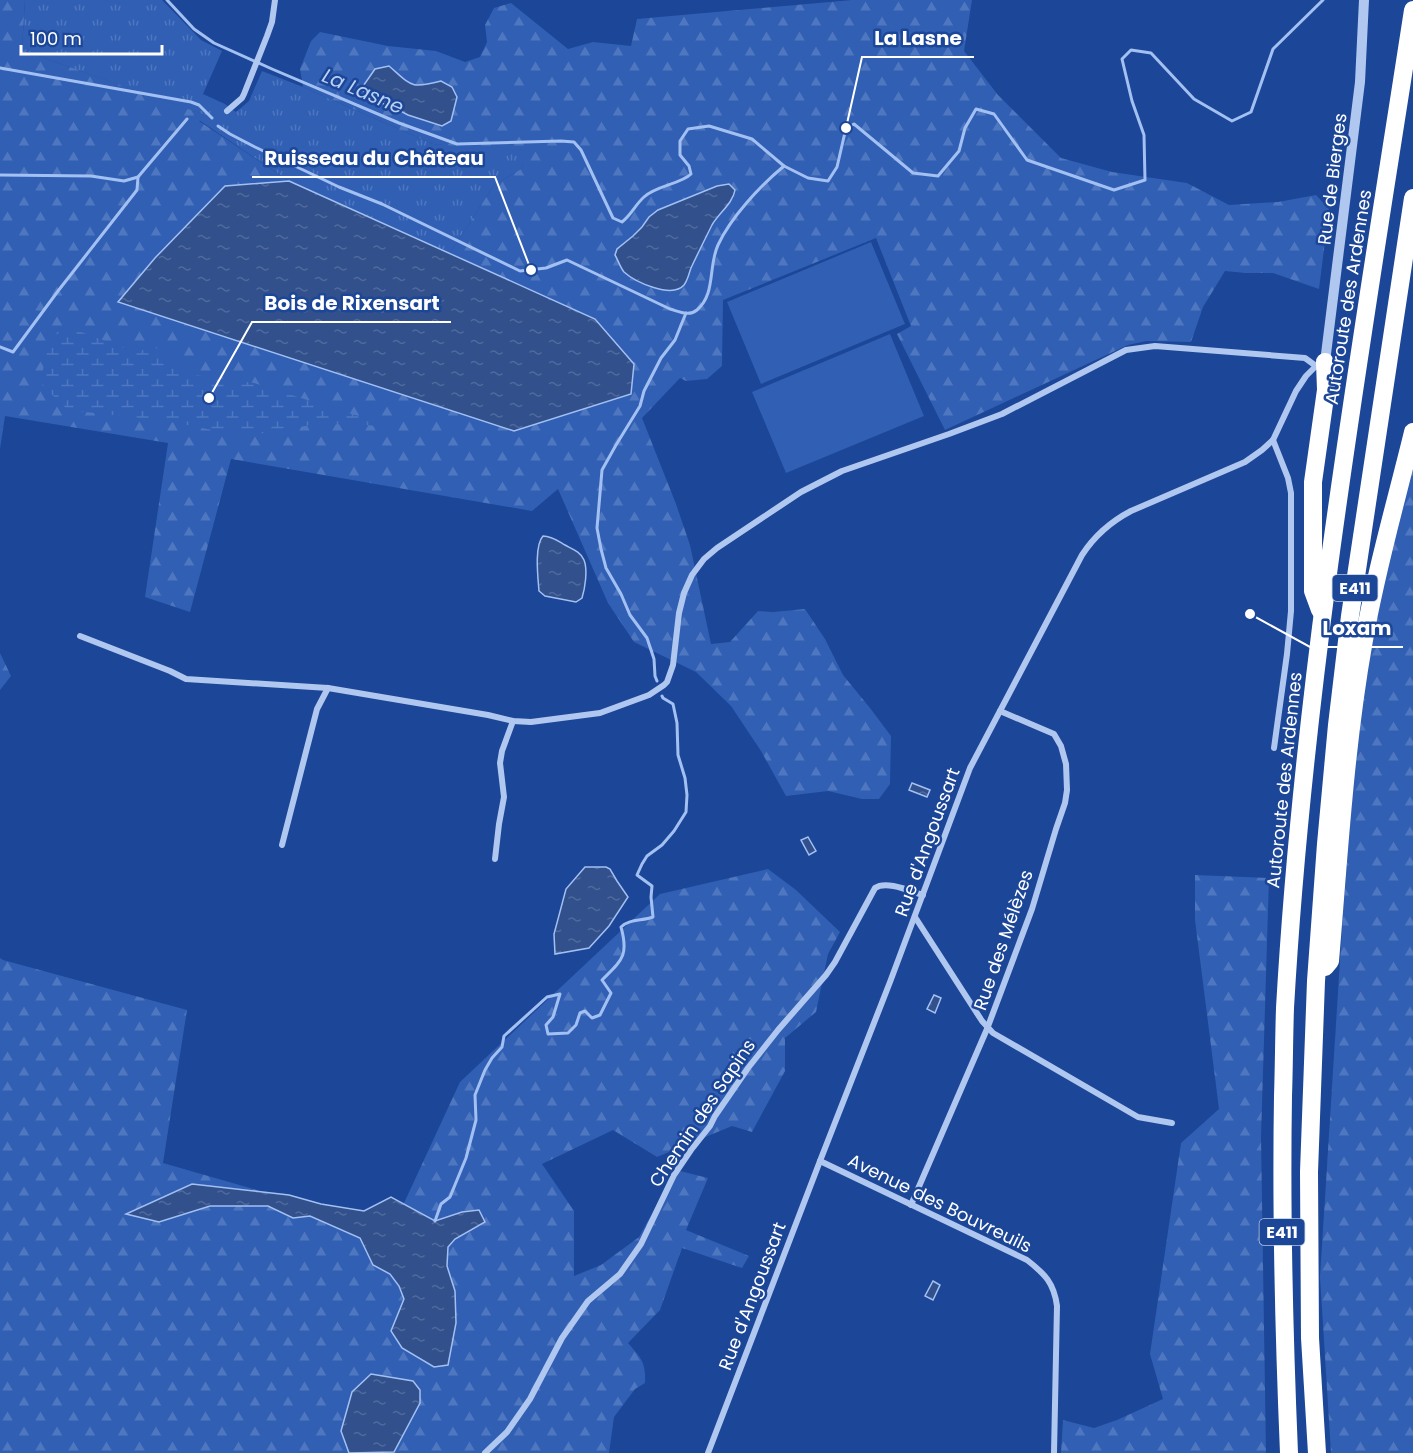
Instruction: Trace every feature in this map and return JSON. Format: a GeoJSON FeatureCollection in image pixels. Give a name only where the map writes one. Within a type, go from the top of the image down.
{"type":"FeatureCollection","features":[{"type":"Feature","properties":{"kind":"highway","name":"Autoroute des Ardennes"},"geometry":{"type":"LineString","coordinates":[[1289,1453],[1284,1339],[1282,1172],[1285,1010],[1297,844],[1322,616],[1413,10]]}},
{"type":"Feature","properties":{"kind":"highway","name":"E411"},"geometry":{"type":"LineString","coordinates":[[1317,1453],[1310,1338],[1309,1173],[1316,981],[1326,844],[1349,627],[1413,198]]}},
{"type":"Feature","properties":{"kind":"highway"},"geometry":{"type":"LineString","coordinates":[[1321,364],[1326,390],[1313,482],[1312,515],[1313,591],[1322,616]]}},
{"type":"Feature","properties":{"kind":"highway"},"geometry":{"type":"LineString","coordinates":[[1316,981],[1330,961],[1351,724],[1364,640],[1379,564],[1413,432]]}},
{"type":"Feature","properties":{"kind":"street"},"geometry":{"type":"LineString","coordinates":[[227,111],[242,98],[254,71],[272,22],[275,0]]}},
{"type":"Feature","properties":{"kind":"street","name":"Rue de Bierges"},"geometry":{"type":"LineString","coordinates":[[1321,364],[1360,82],[1364,0]]}},
{"type":"Feature","properties":{"kind":"street"},"geometry":{"type":"LineString","coordinates":[[80,636],[170,671],[184,679],[328,688],[513,721],[540,721],[600,713],[649,695],[664,686],[673,665],[679,613],[684,593],[692,575],[704,559],[801,492],[842,471],[1002,414],[1126,350],[1155,346],[1305,358],[1321,364]]}},
{"type":"Feature","properties":{"kind":"street","name":"Rue d'Angoussart"},"geometry":{"type":"LineString","coordinates":[[708,1453],[915,917],[970,768],[1088,544],[1101,530],[1131,511],[1245,462],[1262,450],[1273,440],[1296,391],[1306,376],[1321,364]]}},
{"type":"Feature","properties":{"kind":"street"},"geometry":{"type":"LineString","coordinates":[[1273,440],[1288,478],[1291,493],[1292,596],[1287,654],[1274,748]]}},
{"type":"Feature","properties":{"kind":"street"},"geometry":{"type":"LineString","coordinates":[[282,845],[314,719],[328,688]]}},
{"type":"Feature","properties":{"kind":"street","name":"Rue des Mélèzes"},"geometry":{"type":"LineString","coordinates":[[910,1205],[987,1029],[1032,909],[1065,803],[1066,764],[1058,739],[1054,734],[1000,711]]}},
{"type":"Feature","properties":{"kind":"street"},"geometry":{"type":"LineString","coordinates":[[495,859],[504,797],[501,751],[513,721]]}},
{"type":"Feature","properties":{"kind":"street","name":"Chemin des Sapins"},"geometry":{"type":"LineString","coordinates":[[485,1453],[507,1432],[530,1400],[562,1338],[588,1301],[620,1274],[641,1244],[674,1175],[748,1068],[826,975],[875,888],[881,884],[889,885],[923,895]]}},
{"type":"Feature","properties":{"kind":"street"},"geometry":{"type":"LineString","coordinates":[[915,917],[987,1029],[1138,1118],[1172,1123]]}},
{"type":"Feature","properties":{"kind":"street","name":"Avenue des Bouvreuils"},"geometry":{"type":"LineString","coordinates":[[820,1161],[1027,1260],[1049,1281],[1055,1293],[1057,1306],[1054,1453]]}},
{"type":"Feature","properties":{"kind":"green space"},"geometry":{"type":"Polygon","coordinates":[[[0,0],[25,0],[22,50],[208,116],[199,121],[289,181],[225,186],[411,396],[514,431],[595,319],[450,253],[494,185],[521,169],[526,150],[482,149],[433,144],[303,87],[300,69],[311,41],[320,32],[388,46],[436,51],[465,62],[480,57],[487,42],[485,25],[494,8],[511,3],[568,49],[593,42],[631,46],[637,19],[852,0],[972,0],[964,51],[998,95],[1061,158],[1112,172],[1187,183],[1229,205],[1278,202],[1316,195],[1329,209],[1319,289],[1273,273],[1225,271],[1203,307],[1191,342],[1146,341],[1128,345],[945,430],[897,334],[911,326],[876,238],[723,300],[722,366],[707,379],[686,381],[680,378],[642,418],[690,545],[711,644],[730,642],[758,611],[805,609],[825,639],[843,675],[891,736],[890,784],[879,799],[862,799],[828,791],[786,796],[761,751],[731,706],[696,672],[634,642],[608,603],[558,489],[532,511],[231,459],[190,612],[145,597],[168,443],[5,416],[0,449],[0,0]],[[404,79],[378,102],[441,126],[441,81],[413,86],[404,79]],[[717,186],[658,210],[617,249],[687,282],[706,237],[734,197],[717,186]]]}},
{"type":"Feature","properties":{"kind":"green space"},"geometry":{"type":"Polygon","coordinates":[[[25,0],[162,0],[201,40],[222,51],[203,94],[236,112],[249,101],[262,71],[433,144],[527,150],[521,169],[494,185],[450,253],[289,181],[199,120],[207,116],[22,50],[25,0]]]}},
{"type":"Feature","properties":{"kind":"green space"},"geometry":{"type":"Polygon","coordinates":[[[871,242],[905,324],[761,384],[727,302],[871,242]]]}},
{"type":"Feature","properties":{"kind":"green space"},"geometry":{"type":"Polygon","coordinates":[[[73,329],[135,352],[155,347],[187,374],[254,383],[392,427],[352,424],[312,425],[258,434],[217,431],[167,421],[68,410],[41,384],[45,357],[57,332],[73,329]]]}},
{"type":"Feature","properties":{"kind":"green space"},"geometry":{"type":"Polygon","coordinates":[[[890,334],[924,416],[786,473],[752,392],[890,334]]]}},
{"type":"Feature","properties":{"kind":"green space"},"geometry":{"type":"Polygon","coordinates":[[[1413,467],[1413,1453],[1331,1453],[1320,1277],[1343,913],[1361,687],[1382,570],[1413,467]]]}},
{"type":"Feature","properties":{"kind":"green space"},"geometry":{"type":"Polygon","coordinates":[[[0,653],[11,676],[0,690],[0,653]]]}},
{"type":"Feature","properties":{"kind":"green space"},"geometry":{"type":"Polygon","coordinates":[[[768,869],[796,890],[840,932],[828,954],[816,1012],[785,1038],[785,1071],[752,1132],[732,1126],[657,1157],[613,1130],[542,1164],[574,1211],[574,1276],[601,1265],[639,1237],[676,1170],[708,1178],[686,1230],[749,1256],[742,1268],[682,1248],[660,1310],[628,1343],[642,1361],[645,1383],[635,1389],[614,1417],[609,1453],[0,1453],[0,958],[187,1010],[163,1163],[392,1229],[460,1082],[660,894],[768,869]]]}},
{"type":"Feature","properties":{"kind":"green space"},"geometry":{"type":"Polygon","coordinates":[[[1195,875],[1269,878],[1261,1137],[1266,1453],[1061,1453],[1063,1420],[1094,1428],[1163,1399],[1150,1354],[1181,1143],[1219,1109],[1195,920],[1195,875]]]}},
{"type":"Feature","properties":{"kind":"water"},"geometry":{"type":"Polygon","coordinates":[[[389,66],[412,84],[423,85],[441,81],[452,87],[457,97],[451,121],[442,126],[408,115],[378,102],[361,89],[375,69],[389,66]]]}},
{"type":"Feature","properties":{"kind":"water"},"geometry":{"type":"Polygon","coordinates":[[[289,181],[595,319],[634,364],[631,394],[514,431],[118,302],[155,258],[225,186],[289,181]]]}},
{"type":"Feature","properties":{"kind":"water"},"geometry":{"type":"Polygon","coordinates":[[[729,184],[735,190],[734,195],[712,225],[684,285],[678,289],[663,290],[636,280],[624,272],[615,255],[617,249],[642,227],[649,217],[658,210],[717,186],[729,184]]]}},
{"type":"Feature","properties":{"kind":"water"},"geometry":{"type":"Polygon","coordinates":[[[543,536],[573,549],[584,560],[586,574],[584,589],[582,598],[576,602],[545,596],[539,591],[538,547],[543,536]]]}},
{"type":"Feature","properties":{"kind":"water"},"geometry":{"type":"Polygon","coordinates":[[[912,783],[930,790],[927,797],[909,790],[912,783]]]}},
{"type":"Feature","properties":{"kind":"water"},"geometry":{"type":"Polygon","coordinates":[[[808,837],[816,851],[809,855],[801,840],[808,837]]]}},
{"type":"Feature","properties":{"kind":"water"},"geometry":{"type":"Polygon","coordinates":[[[585,867],[610,869],[628,897],[609,926],[589,948],[555,954],[554,934],[566,889],[585,867]]]}},
{"type":"Feature","properties":{"kind":"water"},"geometry":{"type":"Polygon","coordinates":[[[934,995],[941,998],[935,1013],[927,1009],[934,995]]]}},
{"type":"Feature","properties":{"kind":"water"},"geometry":{"type":"Polygon","coordinates":[[[192,1184],[289,1195],[321,1204],[364,1211],[391,1197],[435,1221],[462,1212],[479,1210],[485,1222],[455,1239],[448,1247],[447,1266],[455,1291],[456,1323],[448,1365],[434,1367],[402,1348],[391,1331],[404,1299],[399,1286],[390,1274],[373,1265],[360,1238],[310,1216],[293,1218],[268,1206],[210,1206],[159,1222],[126,1214],[192,1184]]]}},
{"type":"Feature","properties":{"kind":"water"},"geometry":{"type":"Polygon","coordinates":[[[933,1281],[940,1285],[933,1300],[925,1296],[933,1281]]]}},
{"type":"Feature","properties":{"kind":"water"},"geometry":{"type":"Polygon","coordinates":[[[371,1374],[413,1381],[420,1390],[420,1403],[394,1452],[349,1453],[341,1431],[352,1392],[371,1374]]]}},
{"type":"Feature","properties":{"kind":"waterway","name":"La Lasne"},"geometry":{"type":"LineString","coordinates":[[167,0],[194,29],[214,43],[399,123],[457,144],[574,142],[581,150],[613,218],[622,222],[649,193],[691,174],[689,166],[680,155],[680,141],[688,129],[709,126],[752,139],[784,166],[808,178],[828,181],[837,167],[846,128],[854,124],[913,173],[938,176],[959,151],[965,128],[976,109],[994,114],[1027,160],[1114,190],[1145,180],[1144,135],[1132,101],[1122,59],[1131,50],[1151,53],[1194,99],[1232,121],[1251,112],[1273,49],[1323,0]]}},
{"type":"Feature","properties":{"kind":"waterway"},"geometry":{"type":"LineString","coordinates":[[0,68],[191,102],[199,105],[212,118]]}},
{"type":"Feature","properties":{"kind":"waterway"},"geometry":{"type":"LineString","coordinates":[[0,347],[13,352],[137,190],[138,177],[187,119]]}},
{"type":"Feature","properties":{"kind":"waterway"},"geometry":{"type":"LineString","coordinates":[[218,126],[255,147],[339,187],[382,204],[520,271],[546,268],[567,260],[670,309],[687,313],[697,310],[707,296],[715,253],[730,224],[756,192],[784,166]]}},
{"type":"Feature","properties":{"kind":"waterway"},"geometry":{"type":"LineString","coordinates":[[0,175],[91,176],[124,181],[138,177]]}},
{"type":"Feature","properties":{"kind":"waterway"},"geometry":{"type":"LineString","coordinates":[[657,681],[654,659],[647,638],[630,615],[606,568],[597,528],[602,470],[640,406],[644,391],[661,358],[675,340],[686,313]]}},
{"type":"Feature","properties":{"kind":"waterway"},"geometry":{"type":"LineString","coordinates":[[435,1221],[441,1204],[450,1197],[466,1158],[476,1120],[475,1095],[485,1070],[502,1047],[504,1036],[547,997],[560,994],[553,1017],[546,1025],[548,1034],[568,1033],[576,1025],[580,1013],[585,1011],[592,1018],[600,1015],[611,993],[602,980],[619,962],[624,951],[621,927],[632,921],[653,917],[652,886],[637,875],[647,856],[662,845],[686,812],[687,795],[678,755],[677,723],[673,704],[662,696]]}},
{"type":"Feature","properties":{"kind":"place","name":"La Lasne"},"geometry":{"type":"Point","coordinates":[846,128]}},
{"type":"Feature","properties":{"kind":"place","name":"Ruisseau du Château"},"geometry":{"type":"Point","coordinates":[531,270]}},
{"type":"Feature","properties":{"kind":"place","name":"Bois de Rixensart"},"geometry":{"type":"Point","coordinates":[209,398]}},
{"type":"Feature","properties":{"kind":"place","name":"Loxam"},"geometry":{"type":"Point","coordinates":[1250,614]}}]}
